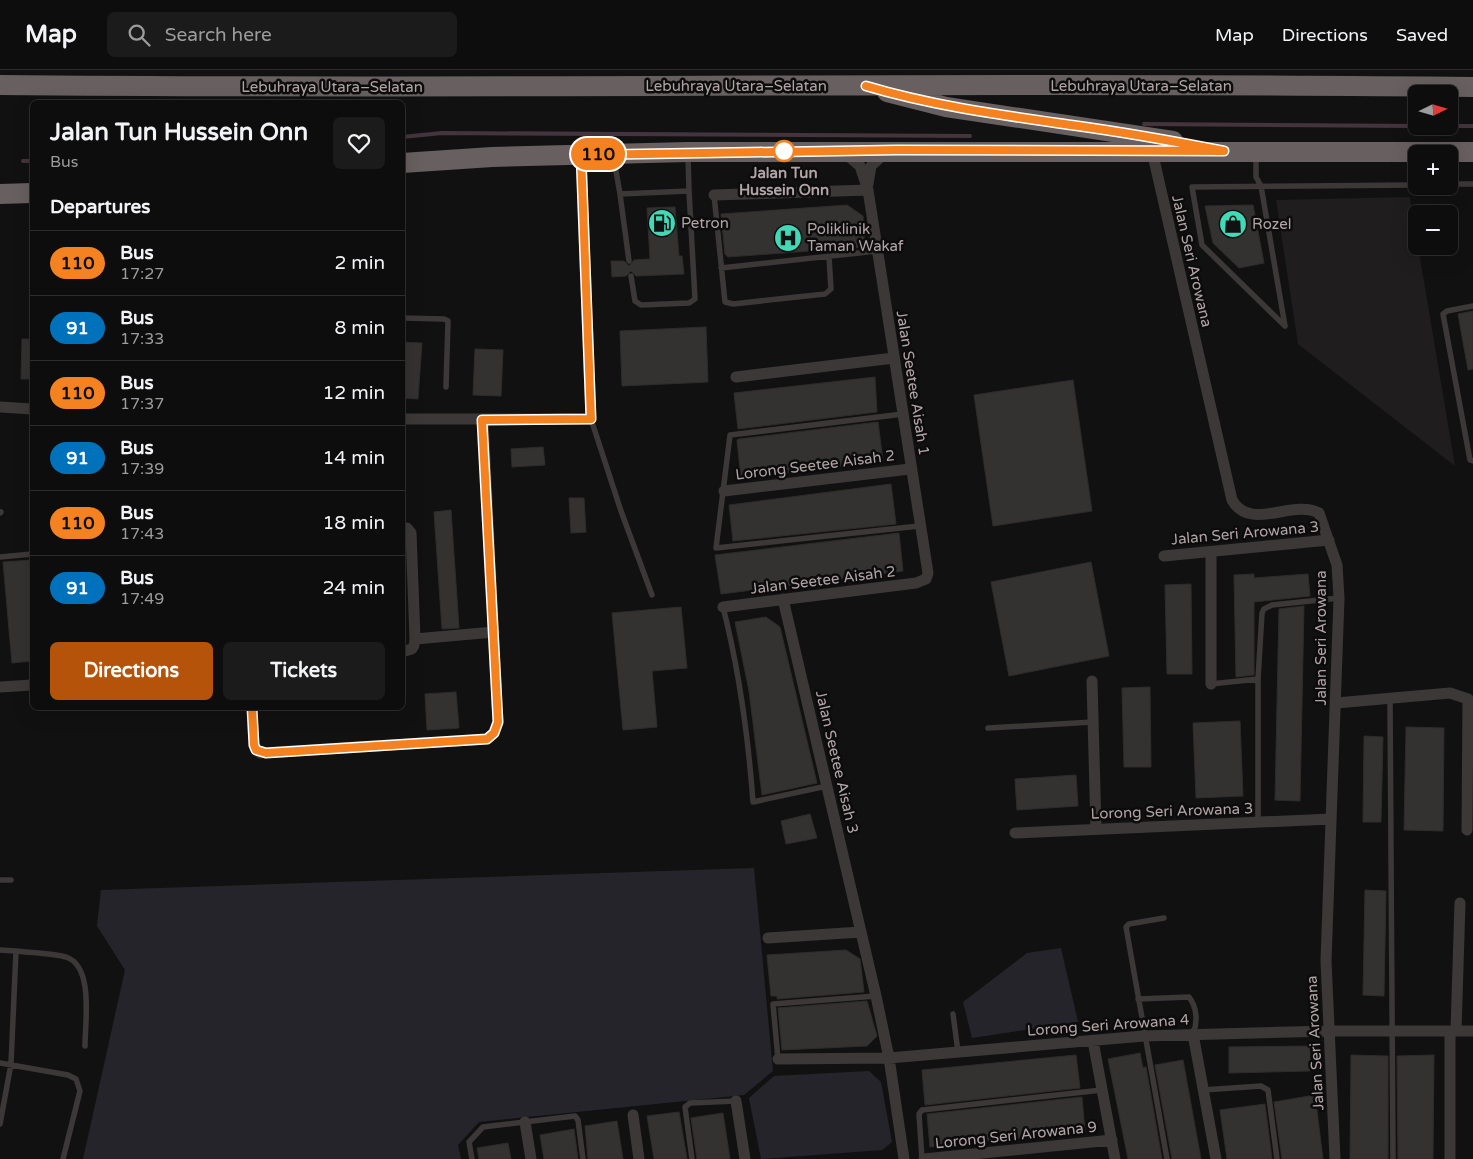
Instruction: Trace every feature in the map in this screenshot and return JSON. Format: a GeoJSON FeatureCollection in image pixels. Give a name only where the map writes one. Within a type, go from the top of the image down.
{"type":"FeatureCollection","features":[{"type":"Feature","properties":{"kind":"highway","name":"Lebuhraya Utara–Selatan"},"geometry":{"type":"LineString","coordinates":[[0,85],[312,87],[1473,87]]}},
{"type":"Feature","properties":{"kind":"highway"},"geometry":{"type":"LineString","coordinates":[[866,86],[904,98],[946,106],[1092,128],[1224,151]]}},
{"type":"Feature","properties":{"kind":"highway"},"geometry":{"type":"LineString","coordinates":[[1372,152],[1473,138]]}},
{"type":"Feature","properties":{"kind":"highway"},"geometry":{"type":"LineString","coordinates":[[405,163],[492,157],[688,152],[896,150],[1473,152]]}},
{"type":"Feature","properties":{"kind":"highway"},"geometry":{"type":"LineString","coordinates":[[0,194],[30,193]]}},
{"type":"Feature","properties":{"kind":"street","name":"Jalan Seetee Aisah 1"},"geometry":{"type":"LineString","coordinates":[[868,190],[870,169],[873,162],[880,156],[896,150]]}},
{"type":"Feature","properties":{"kind":"street","name":"Jalan Seetee Aisah 1"},"geometry":{"type":"LineString","coordinates":[[840,151],[856,161],[868,190],[910,469],[928,573],[926,580]]}},
{"type":"Feature","properties":{"kind":"street","name":"Jalan Seri Arowana"},"geometry":{"type":"LineString","coordinates":[[1152,151],[1232,500],[1237,508],[1245,514],[1260,515],[1310,508],[1319,513],[1337,565],[1339,598],[1326,961],[1335,1159]]}},
{"type":"Feature","properties":{"kind":"street"},"geometry":{"type":"LineString","coordinates":[[405,420],[591,419],[581,155]]}},
{"type":"Feature","properties":{"kind":"street"},"geometry":{"type":"LineString","coordinates":[[714,195],[868,190]]}},
{"type":"Feature","properties":{"kind":"street"},"geometry":{"type":"LineString","coordinates":[[736,377],[894,358]]}},
{"type":"Feature","properties":{"kind":"street"},"geometry":{"type":"LineString","coordinates":[[0,407],[30,409]]}},
{"type":"Feature","properties":{"kind":"street"},"geometry":{"type":"LineString","coordinates":[[252,710],[254,745],[260,752],[487,739],[494,733],[498,722],[482,420]]}},
{"type":"Feature","properties":{"kind":"street","name":"Lorong Seetee Aisah 2"},"geometry":{"type":"LineString","coordinates":[[724,491],[910,469]]}},
{"type":"Feature","properties":{"kind":"street"},"geometry":{"type":"LineString","coordinates":[[405,528],[411,532],[415,638],[414,647],[405,651]]}},
{"type":"Feature","properties":{"kind":"street","name":"Jalan Seri Arowana 3"},"geometry":{"type":"LineString","coordinates":[[1164,556],[1329,540]]}},
{"type":"Feature","properties":{"kind":"street"},"geometry":{"type":"LineString","coordinates":[[1211,552],[1212,684]]}},
{"type":"Feature","properties":{"kind":"street","name":"Jalan Seetee Aisah 2"},"geometry":{"type":"LineString","coordinates":[[723,607],[916,584],[926,580]]}},
{"type":"Feature","properties":{"kind":"street","name":"Jalan Seetee Aisah 3"},"geometry":{"type":"LineString","coordinates":[[783,599],[876,996],[889,1058],[904,1159]]}},
{"type":"Feature","properties":{"kind":"street"},"geometry":{"type":"LineString","coordinates":[[415,638],[494,632]]}},
{"type":"Feature","properties":{"kind":"street"},"geometry":{"type":"LineString","coordinates":[[1092,681],[1096,829]]}},
{"type":"Feature","properties":{"kind":"street"},"geometry":{"type":"LineString","coordinates":[[0,688],[30,684]]}},
{"type":"Feature","properties":{"kind":"street"},"geometry":{"type":"LineString","coordinates":[[1336,703],[1450,693],[1468,699],[1467,830]]}},
{"type":"Feature","properties":{"kind":"street","name":"Lorong Seri Arowana 3"},"geometry":{"type":"LineString","coordinates":[[1015,833],[1331,819]]}},
{"type":"Feature","properties":{"kind":"street"},"geometry":{"type":"LineString","coordinates":[[1450,1159],[1453,1031],[1460,903]]}},
{"type":"Feature","properties":{"kind":"street"},"geometry":{"type":"LineString","coordinates":[[768,938],[862,932]]}},
{"type":"Feature","properties":{"kind":"street","name":"Lorong Seri Arowana 4"},"geometry":{"type":"LineString","coordinates":[[778,1059],[889,1058],[1144,1036],[1193,1034],[1329,1031],[1473,1031]]}},
{"type":"Feature","properties":{"kind":"street"},"geometry":{"type":"LineString","coordinates":[[1193,1034],[1216,1159]]}},
{"type":"Feature","properties":{"kind":"street"},"geometry":{"type":"LineString","coordinates":[[1093,1041],[1115,1159]]}},
{"type":"Feature","properties":{"kind":"street"},"geometry":{"type":"LineString","coordinates":[[736,1101],[746,1159]]}},
{"type":"Feature","properties":{"kind":"street"},"geometry":{"type":"LineString","coordinates":[[632,1115],[639,1159]]}},
{"type":"Feature","properties":{"kind":"street"},"geometry":{"type":"LineString","coordinates":[[526,1122],[531,1159]]}},
{"type":"Feature","properties":{"kind":"street","name":"Lorong Seri Arowana 9"},"geometry":{"type":"LineString","coordinates":[[923,1159],[1112,1140]]}},
{"type":"Feature","properties":{"kind":"lane"},"geometry":{"type":"LineString","coordinates":[[1256,151],[1256,177],[1261,186],[1285,326],[1202,245],[1192,187],[1261,186],[1408,185]]}},
{"type":"Feature","properties":{"kind":"lane"},"geometry":{"type":"LineString","coordinates":[[631,276],[635,301],[641,305],[689,303],[695,299],[688,152]]}},
{"type":"Feature","properties":{"kind":"lane"},"geometry":{"type":"LineString","coordinates":[[602,153],[611,162],[616,171],[630,260]]}},
{"type":"Feature","properties":{"kind":"lane"},"geometry":{"type":"LineString","coordinates":[[1458,184],[1473,184]]}},
{"type":"Feature","properties":{"kind":"lane"},"geometry":{"type":"LineString","coordinates":[[620,194],[689,191]]}},
{"type":"Feature","properties":{"kind":"lane"},"geometry":{"type":"LineString","coordinates":[[714,195],[725,302],[733,304],[825,294],[831,289],[829,257]]}},
{"type":"Feature","properties":{"kind":"lane"},"geometry":{"type":"LineString","coordinates":[[721,268],[877,250]]}},
{"type":"Feature","properties":{"kind":"lane"},"geometry":{"type":"LineString","coordinates":[[1473,306],[1447,311],[1444,314],[1470,460],[1473,461]]}},
{"type":"Feature","properties":{"kind":"lane"},"geometry":{"type":"LineString","coordinates":[[405,318],[444,319],[448,321],[446,387]]}},
{"type":"Feature","properties":{"kind":"lane"},"geometry":{"type":"LineString","coordinates":[[902,414],[730,435],[716,548],[919,526]]}},
{"type":"Feature","properties":{"kind":"lane"},"geometry":{"type":"LineString","coordinates":[[591,419],[621,511],[652,595]]}},
{"type":"Feature","properties":{"kind":"lane"},"geometry":{"type":"LineString","coordinates":[[0,557],[30,554]]}},
{"type":"Feature","properties":{"kind":"lane"},"geometry":{"type":"LineString","coordinates":[[1258,822],[1258,679],[1262,613],[1264,608],[1272,605],[1339,598]]}},
{"type":"Feature","properties":{"kind":"lane"},"geometry":{"type":"LineString","coordinates":[[723,607],[737,660],[746,716],[753,802],[827,786]]}},
{"type":"Feature","properties":{"kind":"lane"},"geometry":{"type":"LineString","coordinates":[[1212,684],[1258,679]]}},
{"type":"Feature","properties":{"kind":"lane"},"geometry":{"type":"LineString","coordinates":[[1390,698],[1394,1031],[1393,1159]]}},
{"type":"Feature","properties":{"kind":"lane"},"geometry":{"type":"LineString","coordinates":[[988,728],[1093,722]]}},
{"type":"Feature","properties":{"kind":"lane"},"geometry":{"type":"LineString","coordinates":[[0,880],[11,880]]}},
{"type":"Feature","properties":{"kind":"lane"},"geometry":{"type":"LineString","coordinates":[[1164,918],[1129,924],[1126,927],[1144,1036],[1168,1159]]}},
{"type":"Feature","properties":{"kind":"lane"},"geometry":{"type":"LineString","coordinates":[[0,950],[67,958],[78,965],[86,982],[85,1046]]}},
{"type":"Feature","properties":{"kind":"lane"},"geometry":{"type":"LineString","coordinates":[[0,1124],[11,1064],[16,951]]}},
{"type":"Feature","properties":{"kind":"lane"},"geometry":{"type":"LineString","coordinates":[[778,1059],[773,1004],[876,996]]}},
{"type":"Feature","properties":{"kind":"lane"},"geometry":{"type":"LineString","coordinates":[[1138,999],[1188,997],[1193,1003],[1197,1025],[1193,1034]]}},
{"type":"Feature","properties":{"kind":"lane"},"geometry":{"type":"LineString","coordinates":[[953,1014],[958,1052]]}},
{"type":"Feature","properties":{"kind":"lane"},"geometry":{"type":"LineString","coordinates":[[0,1063],[68,1075],[76,1079],[80,1091],[63,1159]]}},
{"type":"Feature","properties":{"kind":"lane"},"geometry":{"type":"LineString","coordinates":[[1203,1090],[1262,1086],[1268,1090],[1277,1159]]}},
{"type":"Feature","properties":{"kind":"lane"},"geometry":{"type":"LineString","coordinates":[[923,1159],[919,1114],[922,1110],[1102,1090]]}},
{"type":"Feature","properties":{"kind":"lane"},"geometry":{"type":"LineString","coordinates":[[692,1159],[685,1107],[690,1103],[736,1101]]}},
{"type":"Feature","properties":{"kind":"lane"},"geometry":{"type":"LineString","coordinates":[[472,1159],[469,1142],[483,1127],[575,1116],[578,1120],[583,1159]]}},
{"type":"Feature","properties":{"kind":"shaded area"},"geometry":{"type":"Polygon","coordinates":[[[1410,197],[1411,205],[1408,205],[1408,255],[1420,255],[1455,466],[1298,344],[1276,200],[1410,197]]]}},
{"type":"Feature","properties":{"kind":"shaded area"},"geometry":{"type":"Polygon","coordinates":[[[754,868],[773,1071],[744,1095],[479,1122],[458,1145],[461,1159],[83,1159],[125,970],[97,926],[101,890],[754,868]]]}},
{"type":"Feature","properties":{"kind":"shaded area"},"geometry":{"type":"Polygon","coordinates":[[[1061,948],[1078,1022],[972,1038],[963,1002],[1027,953],[1061,948]]]}},
{"type":"Feature","properties":{"kind":"shaded area"},"geometry":{"type":"Polygon","coordinates":[[[869,1071],[881,1082],[892,1142],[882,1150],[761,1159],[749,1098],[774,1076],[869,1071]]]}},
{"type":"Feature","properties":{"kind":"building"},"geometry":{"type":"Polygon","coordinates":[[[847,205],[863,216],[865,247],[728,257],[725,254],[721,214],[847,205]]]}},
{"type":"Feature","properties":{"kind":"building","name":"Rozel"},"geometry":{"type":"Polygon","coordinates":[[[1253,205],[1264,263],[1239,268],[1213,243],[1205,206],[1253,205]]]}},
{"type":"Feature","properties":{"kind":"building"},"geometry":{"type":"Polygon","coordinates":[[[675,207],[679,256],[682,256],[684,274],[636,276],[631,271],[626,276],[612,277],[611,261],[624,261],[629,266],[634,260],[650,259],[647,208],[675,207]]]}},
{"type":"Feature","properties":{"kind":"building"},"geometry":{"type":"Polygon","coordinates":[[[1473,311],[1473,369],[1468,370],[1458,314],[1473,311]]]}},
{"type":"Feature","properties":{"kind":"building"},"geometry":{"type":"Polygon","coordinates":[[[706,327],[708,382],[622,386],[620,331],[706,327]]]}},
{"type":"Feature","properties":{"kind":"building"},"geometry":{"type":"Polygon","coordinates":[[[22,339],[30,339],[30,379],[21,379],[22,339]]]}},
{"type":"Feature","properties":{"kind":"building"},"geometry":{"type":"Polygon","coordinates":[[[405,342],[422,343],[418,399],[405,398],[405,342]]]}},
{"type":"Feature","properties":{"kind":"building"},"geometry":{"type":"Polygon","coordinates":[[[475,349],[503,350],[501,396],[473,395],[475,349]]]}},
{"type":"Feature","properties":{"kind":"building"},"geometry":{"type":"Polygon","coordinates":[[[875,377],[877,412],[738,429],[734,393],[875,377]]]}},
{"type":"Feature","properties":{"kind":"building"},"geometry":{"type":"Polygon","coordinates":[[[1073,380],[1092,511],[993,526],[974,395],[1073,380]]]}},
{"type":"Feature","properties":{"kind":"building"},"geometry":{"type":"Polygon","coordinates":[[[878,422],[883,461],[741,479],[737,440],[739,439],[878,422]]]}},
{"type":"Feature","properties":{"kind":"building"},"geometry":{"type":"Polygon","coordinates":[[[543,447],[545,465],[512,467],[511,449],[543,447]]]}},
{"type":"Feature","properties":{"kind":"building"},"geometry":{"type":"Polygon","coordinates":[[[891,484],[896,524],[733,541],[729,505],[891,484]]]}},
{"type":"Feature","properties":{"kind":"building"},"geometry":{"type":"Polygon","coordinates":[[[569,498],[584,498],[586,532],[571,533],[569,498]]]}},
{"type":"Feature","properties":{"kind":"building"},"geometry":{"type":"Polygon","coordinates":[[[451,510],[459,628],[442,629],[434,512],[451,510]]]}},
{"type":"Feature","properties":{"kind":"building"},"geometry":{"type":"Polygon","coordinates":[[[899,533],[903,571],[721,594],[715,555],[899,533]]]}},
{"type":"Feature","properties":{"kind":"building"},"geometry":{"type":"Polygon","coordinates":[[[30,560],[30,661],[12,663],[3,562],[30,560]]]}},
{"type":"Feature","properties":{"kind":"building"},"geometry":{"type":"Polygon","coordinates":[[[1091,562],[1109,656],[1009,676],[991,582],[1091,562]]]}},
{"type":"Feature","properties":{"kind":"building"},"geometry":{"type":"Polygon","coordinates":[[[1254,574],[1254,578],[1308,574],[1310,596],[1254,602],[1254,675],[1236,677],[1234,575],[1254,574]]]}},
{"type":"Feature","properties":{"kind":"building"},"geometry":{"type":"Polygon","coordinates":[[[1191,584],[1192,674],[1167,674],[1165,585],[1191,584]]]}},
{"type":"Feature","properties":{"kind":"building"},"geometry":{"type":"Polygon","coordinates":[[[1304,606],[1300,801],[1275,800],[1279,609],[1304,606]]]}},
{"type":"Feature","properties":{"kind":"building"},"geometry":{"type":"Polygon","coordinates":[[[681,607],[687,668],[652,671],[657,727],[623,730],[612,613],[681,607]]]}},
{"type":"Feature","properties":{"kind":"building"},"geometry":{"type":"Polygon","coordinates":[[[766,617],[780,627],[817,783],[762,795],[749,691],[735,622],[766,617]]]}},
{"type":"Feature","properties":{"kind":"building"},"geometry":{"type":"Polygon","coordinates":[[[1150,687],[1151,767],[1124,767],[1122,688],[1150,687]]]}},
{"type":"Feature","properties":{"kind":"building"},"geometry":{"type":"Polygon","coordinates":[[[456,692],[459,728],[427,730],[425,694],[456,692]]]}},
{"type":"Feature","properties":{"kind":"building"},"geometry":{"type":"Polygon","coordinates":[[[1240,721],[1243,796],[1196,798],[1193,723],[1240,721]]]}},
{"type":"Feature","properties":{"kind":"building"},"geometry":{"type":"Polygon","coordinates":[[[1406,727],[1444,728],[1443,831],[1404,830],[1406,727]]]}},
{"type":"Feature","properties":{"kind":"building"},"geometry":{"type":"Polygon","coordinates":[[[1364,736],[1383,737],[1381,822],[1363,822],[1364,736]]]}},
{"type":"Feature","properties":{"kind":"building"},"geometry":{"type":"Polygon","coordinates":[[[1076,775],[1078,806],[1017,810],[1015,779],[1076,775]]]}},
{"type":"Feature","properties":{"kind":"building"},"geometry":{"type":"Polygon","coordinates":[[[810,814],[817,838],[786,844],[781,821],[810,814]]]}},
{"type":"Feature","properties":{"kind":"building"},"geometry":{"type":"Polygon","coordinates":[[[1365,890],[1386,891],[1384,996],[1363,995],[1365,890]]]}},
{"type":"Feature","properties":{"kind":"building"},"geometry":{"type":"Polygon","coordinates":[[[846,950],[860,959],[864,992],[777,999],[777,996],[771,996],[767,955],[846,950]]]}},
{"type":"Feature","properties":{"kind":"building"},"geometry":{"type":"Polygon","coordinates":[[[867,1001],[877,1036],[867,1046],[782,1050],[778,1008],[867,1001]]]}},
{"type":"Feature","properties":{"kind":"building"},"geometry":{"type":"Polygon","coordinates":[[[1310,1046],[1310,1071],[1229,1073],[1229,1047],[1310,1046]]]}},
{"type":"Feature","properties":{"kind":"building"},"geometry":{"type":"Polygon","coordinates":[[[1140,1053],[1143,1068],[1146,1067],[1162,1159],[1128,1159],[1108,1059],[1140,1053]]]}},
{"type":"Feature","properties":{"kind":"building"},"geometry":{"type":"Polygon","coordinates":[[[1076,1055],[1080,1088],[925,1105],[922,1070],[1076,1055]]]}},
{"type":"Feature","properties":{"kind":"building"},"geometry":{"type":"Polygon","coordinates":[[[1351,1055],[1388,1056],[1388,1159],[1350,1159],[1351,1055]]]}},
{"type":"Feature","properties":{"kind":"building"},"geometry":{"type":"Polygon","coordinates":[[[1434,1055],[1433,1159],[1398,1159],[1397,1056],[1434,1055]]]}},
{"type":"Feature","properties":{"kind":"building"},"geometry":{"type":"Polygon","coordinates":[[[1183,1060],[1201,1159],[1172,1159],[1155,1065],[1183,1060]]]}},
{"type":"Feature","properties":{"kind":"building"},"geometry":{"type":"Polygon","coordinates":[[[1315,1095],[1323,1159],[1282,1159],[1274,1102],[1315,1095]]]}},
{"type":"Feature","properties":{"kind":"building"},"geometry":{"type":"Polygon","coordinates":[[[1082,1097],[1085,1132],[930,1147],[927,1114],[1082,1097]]]}},
{"type":"Feature","properties":{"kind":"building"},"geometry":{"type":"Polygon","coordinates":[[[1265,1104],[1272,1159],[1227,1159],[1220,1110],[1265,1104]]]}},
{"type":"Feature","properties":{"kind":"building"},"geometry":{"type":"Polygon","coordinates":[[[679,1112],[687,1159],[654,1159],[647,1116],[679,1112]]]}},
{"type":"Feature","properties":{"kind":"building"},"geometry":{"type":"Polygon","coordinates":[[[723,1113],[730,1159],[697,1159],[691,1118],[723,1113]]]}},
{"type":"Feature","properties":{"kind":"building"},"geometry":{"type":"Polygon","coordinates":[[[617,1121],[623,1159],[588,1159],[585,1126],[617,1121]]]}},
{"type":"Feature","properties":{"kind":"building"},"geometry":{"type":"Polygon","coordinates":[[[574,1129],[578,1159],[544,1159],[540,1135],[574,1129]]]}},
{"type":"Feature","properties":{"kind":"building"},"geometry":{"type":"Polygon","coordinates":[[[508,1143],[511,1159],[479,1159],[477,1148],[508,1143]]]}},
{"type":"Feature","properties":{"kind":"waterway"},"geometry":{"type":"LineString","coordinates":[[1144,124],[1408,126]]}},
{"type":"Feature","properties":{"kind":"waterway"},"geometry":{"type":"LineString","coordinates":[[1458,126],[1473,126]]}},
{"type":"Feature","properties":{"kind":"waterway"},"geometry":{"type":"LineString","coordinates":[[405,137],[442,133],[970,136]]}},
{"type":"Feature","properties":{"kind":"waterway"},"geometry":{"type":"LineString","coordinates":[[23,161],[30,161]]}},
{"type":"Feature","properties":{"kind":"bus line","name":"110"},"geometry":{"type":"LineString","coordinates":[[252,710],[254,745],[256,750],[266,753],[487,739],[494,733],[498,722],[490,538],[482,420],[556,421],[591,419],[581,155],[602,153],[896,150],[1224,151],[1092,128],[946,106],[904,98],[866,86]]}},
{"type":"Feature","properties":{"kind":"place","name":"Jalan Tun Hussein Onn"},"geometry":{"type":"Point","coordinates":[784,151]}},
{"type":"Feature","properties":{"kind":"place","name":"Petron"},"geometry":{"type":"Point","coordinates":[662,223]}},
{"type":"Feature","properties":{"kind":"place","name":"Rozel"},"geometry":{"type":"Point","coordinates":[1233,224]}},
{"type":"Feature","properties":{"kind":"place","name":"Poliklinik Taman Wakaf"},"geometry":{"type":"Point","coordinates":[788,238]}}]}
